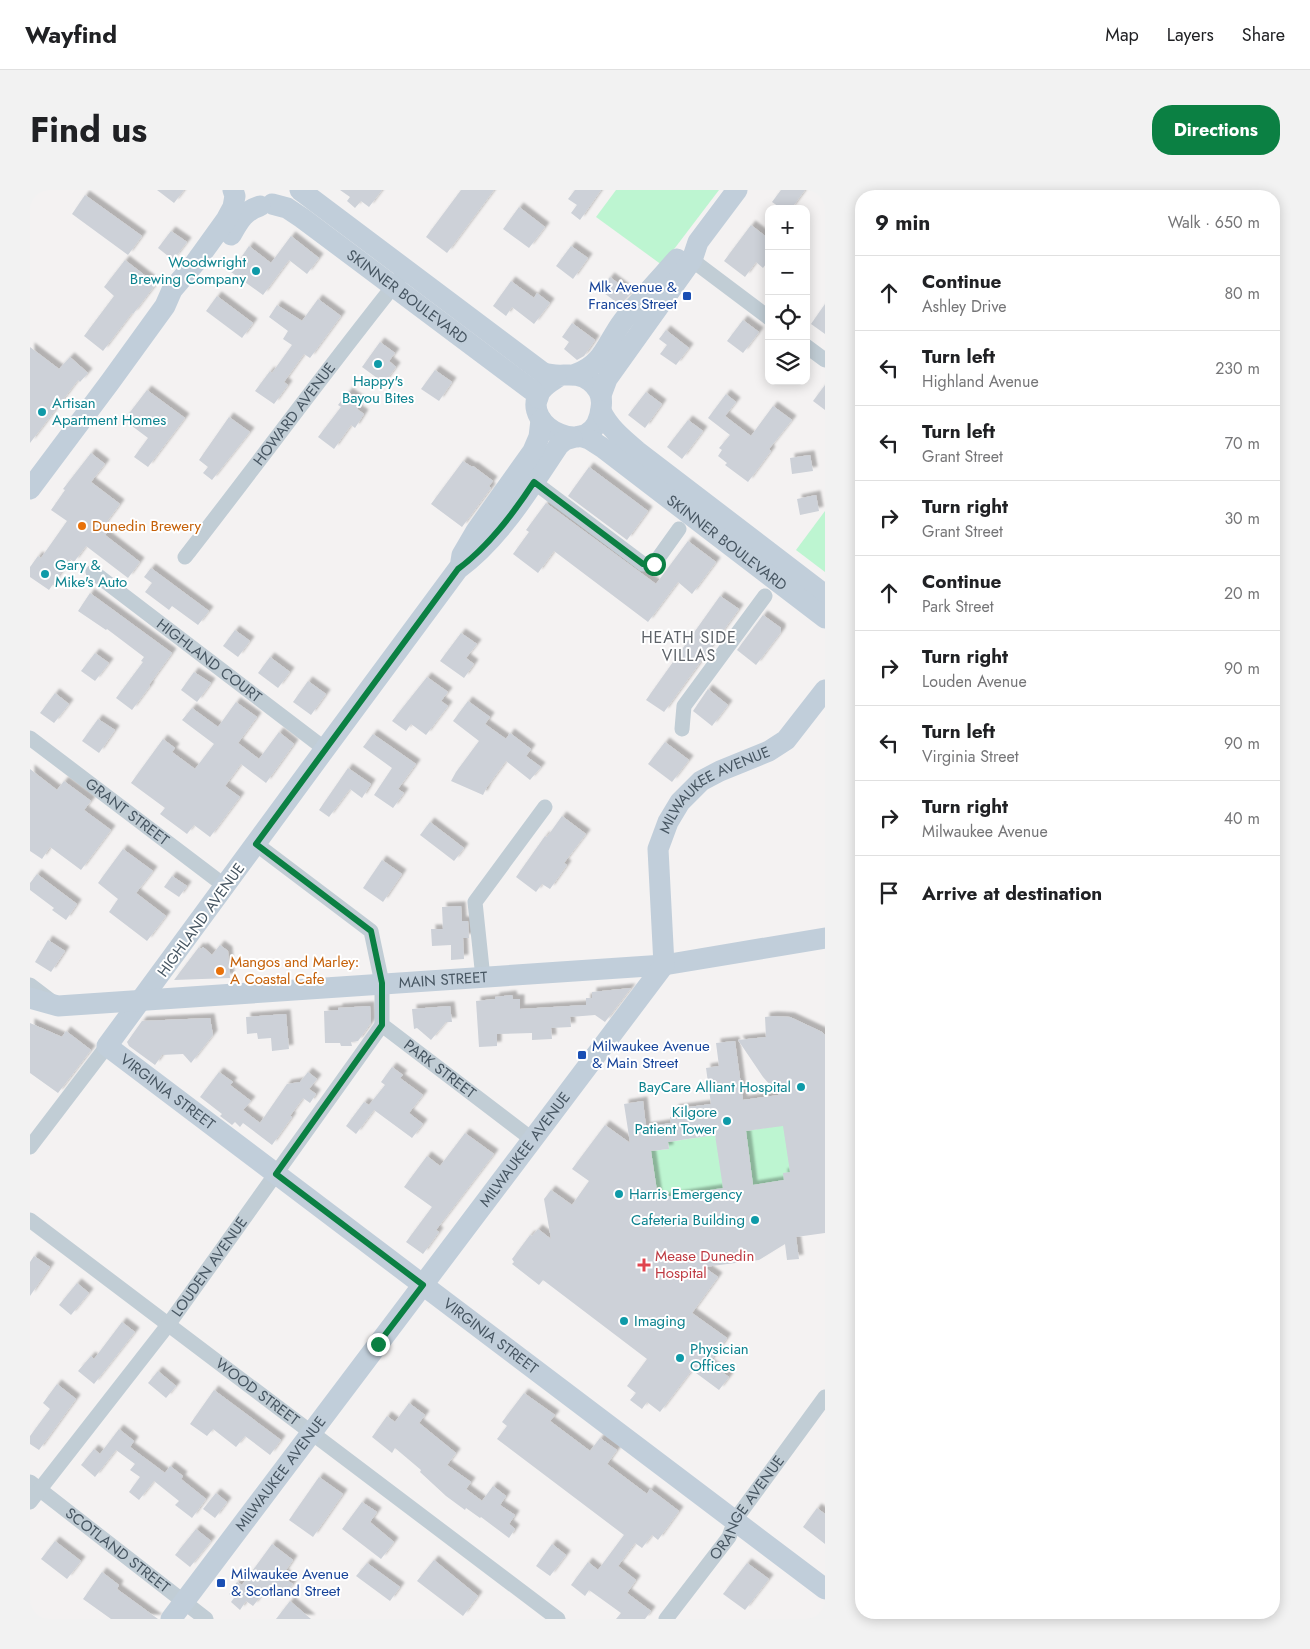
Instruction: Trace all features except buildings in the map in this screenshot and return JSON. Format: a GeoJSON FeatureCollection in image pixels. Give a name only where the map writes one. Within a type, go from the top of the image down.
{"type":"FeatureCollection","features":[{"type":"Feature","properties":{"kind":"street","name":"SKINNER BOULEVARD"},"geometry":{"type":"LineString","coordinates":[[234,190],[248,204],[287,208],[400,278],[542,372],[551,376],[567,375],[590,381],[601,403],[605,420],[613,430],[631,446],[825,595]]}},
{"type":"Feature","properties":{"kind":"street"},"geometry":{"type":"LineString","coordinates":[[30,489],[165,306],[172,290],[196,263],[226,220],[233,206],[234,190]]}},
{"type":"Feature","properties":{"kind":"street"},"geometry":{"type":"LineString","coordinates":[[165,306],[179,297],[218,254],[244,214],[250,209],[278,201],[288,190]]}},
{"type":"Feature","properties":{"kind":"street","name":"SKINNER BOULEVARD"},"geometry":{"type":"LineString","coordinates":[[300,190],[533,391],[538,398]]}},
{"type":"Feature","properties":{"kind":"street"},"geometry":{"type":"LineString","coordinates":[[576,437],[587,434],[592,430],[607,379],[737,190]]}},
{"type":"Feature","properties":{"kind":"street"},"geometry":{"type":"LineString","coordinates":[[695,251],[765,314]]}},
{"type":"Feature","properties":{"kind":"street"},"geometry":{"type":"LineString","coordinates":[[541,420],[538,412],[538,398],[546,385],[567,375],[587,369],[600,359],[624,320],[683,253],[695,251]]}},
{"type":"Feature","properties":{"kind":"street","name":"HOWARD AVENUE"},"geometry":{"type":"LineString","coordinates":[[185,557],[400,278]]}},
{"type":"Feature","properties":{"kind":"street"},"geometry":{"type":"LineString","coordinates":[[810,349],[825,360]]}},
{"type":"Feature","properties":{"kind":"street","name":"SKINNER BOULEVARD"},"geometry":{"type":"LineString","coordinates":[[541,420],[558,434],[586,437],[592,440],[825,618]]}},
{"type":"Feature","properties":{"kind":"street","name":"HIGHLAND AVENUE"},"geometry":{"type":"LineString","coordinates":[[458,569],[462,555],[476,531],[533,450],[539,437],[541,420]]}},
{"type":"Feature","properties":{"kind":"street","name":"HIGHLAND AVENUE"},"geometry":{"type":"LineString","coordinates":[[30,1147],[142,1001],[458,569],[469,561],[515,510],[559,445],[565,440],[576,437]]}},
{"type":"Feature","properties":{"kind":"street"},"geometry":{"type":"LineString","coordinates":[[534,482],[643,564],[654,564],[679,529]]}},
{"type":"Feature","properties":{"kind":"street","name":"HIGHLAND COURT"},"geometry":{"type":"LineString","coordinates":[[93,572],[325,749]]}},
{"type":"Feature","properties":{"kind":"street"},"geometry":{"type":"LineString","coordinates":[[682,729],[684,706],[765,596]]}},
{"type":"Feature","properties":{"kind":"street","name":"MILWAUKEE AVENUE"},"geometry":{"type":"LineString","coordinates":[[171,1619],[664,965],[658,849],[668,822],[680,802],[701,781],[720,770],[769,751],[786,740],[825,690]]}},
{"type":"Feature","properties":{"kind":"street","name":"GRANT STREET"},"geometry":{"type":"LineString","coordinates":[[30,738],[225,886]]}},
{"type":"Feature","properties":{"kind":"street"},"geometry":{"type":"LineString","coordinates":[[484,978],[475,902],[546,807]]}},
{"type":"Feature","properties":{"kind":"street"},"geometry":{"type":"LineString","coordinates":[[256,844],[371,931],[382,983],[382,1025]]}},
{"type":"Feature","properties":{"kind":"street","name":"MAIN STREET"},"geometry":{"type":"LineString","coordinates":[[30,998],[58,1006],[664,965],[825,938]]}},
{"type":"Feature","properties":{"kind":"street"},"geometry":{"type":"LineString","coordinates":[[30,985],[58,1006]]}},
{"type":"Feature","properties":{"kind":"street","name":"PARK STREET"},"geometry":{"type":"LineString","coordinates":[[382,1025],[533,1140]]}},
{"type":"Feature","properties":{"kind":"street","name":"LOUDEN AVENUE"},"geometry":{"type":"LineString","coordinates":[[30,1502],[35,1486],[168,1325],[382,1025]]}},
{"type":"Feature","properties":{"kind":"street","name":"VIRGINIA STREET"},"geometry":{"type":"LineString","coordinates":[[107,1046],[825,1589]]}},
{"type":"Feature","properties":{"kind":"street","name":"WOOD STREET"},"geometry":{"type":"LineString","coordinates":[[30,1220],[558,1619]]}},
{"type":"Feature","properties":{"kind":"street","name":"ORANGE AVENUE"},"geometry":{"type":"LineString","coordinates":[[666,1619],[729,1537],[735,1520],[825,1397]]}},
{"type":"Feature","properties":{"kind":"street","name":"SCOTLAND STREET"},"geometry":{"type":"LineString","coordinates":[[35,1486],[206,1619]]}},
{"type":"Feature","properties":{"kind":"green space"},"geometry":{"type":"Polygon","coordinates":[[[616,190],[719,190],[662,265],[596,217],[616,190]]]}},
{"type":"Feature","properties":{"kind":"green space"},"geometry":{"type":"Polygon","coordinates":[[[825,511],[825,572],[796,550],[825,511]]]}},
{"type":"Feature","properties":{"kind":"green space"},"geometry":{"type":"Polygon","coordinates":[[[783,1125],[825,1155],[784,1180],[753,1185],[746,1131],[783,1125]]]}},
{"type":"Feature","properties":{"kind":"green space"},"geometry":{"type":"Polygon","coordinates":[[[715,1135],[728,1188],[658,1198],[651,1151],[669,1149],[668,1142],[715,1135]]]}},
{"type":"Feature","properties":{"kind":"place","name":"Woodwright Brewing Company"},"geometry":{"type":"Point","coordinates":[256,271]}},
{"type":"Feature","properties":{"kind":"place","name":"Mlk Avenue & Frances Street"},"geometry":{"type":"Point","coordinates":[687,296]}},
{"type":"Feature","properties":{"kind":"place","name":"Happy's Bayou Bites"},"geometry":{"type":"Point","coordinates":[378,364]}},
{"type":"Feature","properties":{"kind":"place","name":"Artisan Apartment Homes"},"geometry":{"type":"Point","coordinates":[42,412]}},
{"type":"Feature","properties":{"kind":"place","name":"Dunedin Brewery"},"geometry":{"type":"Point","coordinates":[82,526]}},
{"type":"Feature","properties":{"kind":"place","name":"Gary & Mike's Auto"},"geometry":{"type":"Point","coordinates":[45,574]}},
{"type":"Feature","properties":{"kind":"place","name":"Mangos and Marley: A Coastal Cafe"},"geometry":{"type":"Point","coordinates":[220,971]}},
{"type":"Feature","properties":{"kind":"place","name":"Milwaukee Avenue & Main Street"},"geometry":{"type":"Point","coordinates":[582,1055]}},
{"type":"Feature","properties":{"kind":"place","name":"BayCare Alliant Hospital"},"geometry":{"type":"Point","coordinates":[801,1087]}},
{"type":"Feature","properties":{"kind":"place","name":"Kilgore Patient Tower"},"geometry":{"type":"Point","coordinates":[727,1121]}},
{"type":"Feature","properties":{"kind":"place","name":"Harris Emergency"},"geometry":{"type":"Point","coordinates":[619,1194]}},
{"type":"Feature","properties":{"kind":"place","name":"Cafeteria Building"},"geometry":{"type":"Point","coordinates":[755,1220]}},
{"type":"Feature","properties":{"kind":"place","name":"Mease Dunedin Hospital"},"geometry":{"type":"Point","coordinates":[644,1265]}},
{"type":"Feature","properties":{"kind":"place","name":"Imaging"},"geometry":{"type":"Point","coordinates":[624,1321]}},
{"type":"Feature","properties":{"kind":"place","name":"Physician Offices"},"geometry":{"type":"Point","coordinates":[680,1358]}},
{"type":"Feature","properties":{"kind":"place","name":"Milwaukee Avenue & Scotland Street"},"geometry":{"type":"Point","coordinates":[221,1583]}},
{"type":"Feature","properties":{"kind":"district","name":"HEATH SIDE VILLAS"},"geometry":{"type":"Point","coordinates":[689,646]}},
{"type":"Feature","properties":{"kind":"route"},"geometry":{"type":"LineString","coordinates":[[378,1344],[423,1285],[276,1174],[382,1025],[382,983],[371,931],[256,844],[458,569],[469,561],[495,534],[515,510],[534,482],[643,564],[654,564]]}}]}
